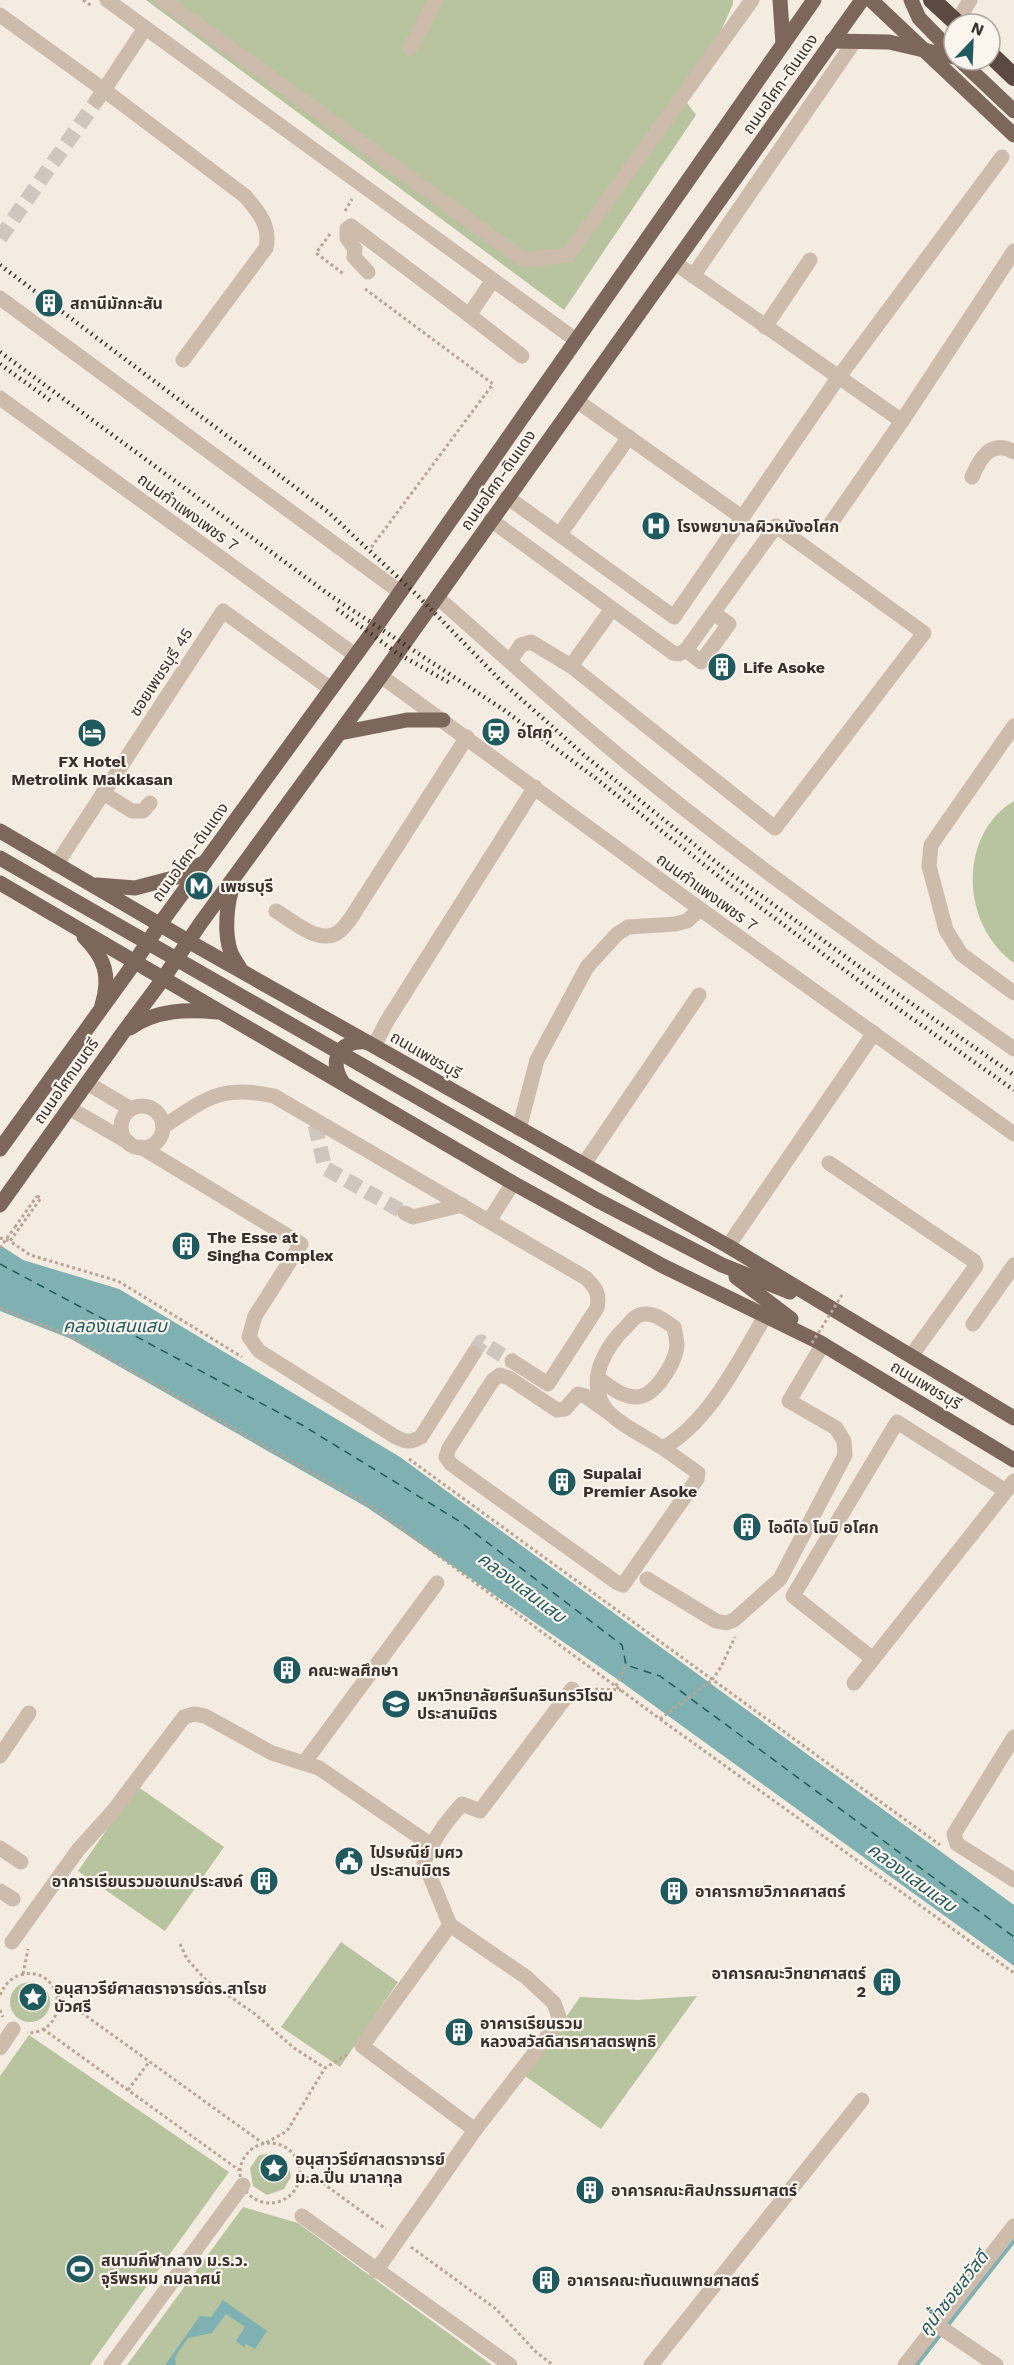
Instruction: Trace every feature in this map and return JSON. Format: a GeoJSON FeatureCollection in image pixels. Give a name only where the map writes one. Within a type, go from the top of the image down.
{"type":"FeatureCollection","features":[{"type":"Feature","properties":{"kind":"highway"},"geometry":{"type":"LineString","coordinates":[[932,0],[943,12]]}},
{"type":"Feature","properties":{"kind":"highway"},"geometry":{"type":"LineString","coordinates":[[1002,64],[1014,77]]}},
{"type":"Feature","properties":{"kind":"main road"},"geometry":{"type":"LineString","coordinates":[[780,0],[783,44]]}},
{"type":"Feature","properties":{"kind":"main road","name":"ถนนอโศก-ดินแดง"},"geometry":{"type":"LineString","coordinates":[[135,962],[160,924],[400,592],[814,0]]}},
{"type":"Feature","properties":{"kind":"main road","name":"ถนนอโศก-ดินแดง"},"geometry":{"type":"LineString","coordinates":[[163,979],[862,0]]}},
{"type":"Feature","properties":{"kind":"main road"},"geometry":{"type":"LineString","coordinates":[[871,0],[1014,135]]}},
{"type":"Feature","properties":{"kind":"main road"},"geometry":{"type":"LineString","coordinates":[[911,0],[920,18],[942,43]]}},
{"type":"Feature","properties":{"kind":"main road"},"geometry":{"type":"LineString","coordinates":[[832,42],[889,42],[942,53]]}},
{"type":"Feature","properties":{"kind":"main road"},"geometry":{"type":"LineString","coordinates":[[973,72],[1014,111]]}},
{"type":"Feature","properties":{"kind":"main road"},"geometry":{"type":"LineString","coordinates":[[339,733],[407,720],[443,720]]}},
{"type":"Feature","properties":{"kind":"main road","name":"ถนนเพชรบุรี"},"geometry":{"type":"LineString","coordinates":[[0,831],[242,972],[728,1246],[1014,1418]]}},
{"type":"Feature","properties":{"kind":"main road","name":"ถนนเพชรบุรี"},"geometry":{"type":"LineString","coordinates":[[0,858],[597,1200],[722,1265],[835,1310]]}},
{"type":"Feature","properties":{"kind":"main road"},"geometry":{"type":"LineString","coordinates":[[242,972],[231,952],[227,923],[232,888],[248,858]]}},
{"type":"Feature","properties":{"kind":"main road"},"geometry":{"type":"LineString","coordinates":[[91,884],[135,888],[177,877],[205,862]]}},
{"type":"Feature","properties":{"kind":"main road","name":"ถนนเพชรบุรี"},"geometry":{"type":"LineString","coordinates":[[0,883],[513,1183],[663,1266],[766,1314],[1014,1460]]}},
{"type":"Feature","properties":{"kind":"main road"},"geometry":{"type":"LineString","coordinates":[[67,921],[97,950],[102,958],[105,968],[105,993],[100,1010]]}},
{"type":"Feature","properties":{"kind":"main road","name":"ถนนอโศกมนตรี"},"geometry":{"type":"LineString","coordinates":[[0,1149],[135,962]]}},
{"type":"Feature","properties":{"kind":"main road","name":"ถนนอโศกมนตรี"},"geometry":{"type":"LineString","coordinates":[[0,1205],[163,979]]}},
{"type":"Feature","properties":{"kind":"main road"},"geometry":{"type":"LineString","coordinates":[[122,1034],[154,1015],[184,1011],[220,1012]]}},
{"type":"Feature","properties":{"kind":"main road"},"geometry":{"type":"LineString","coordinates":[[344,1083],[335,1067],[336,1058],[341,1049],[357,1041],[370,1044]]}},
{"type":"Feature","properties":{"kind":"main road","name":"ถนนเพชรบุรี"},"geometry":{"type":"LineString","coordinates":[[722,1265],[818,1343]]}},
{"type":"Feature","properties":{"kind":"street"},"geometry":{"type":"LineString","coordinates":[[163,0],[524,260],[568,255],[752,0]]}},
{"type":"Feature","properties":{"kind":"street"},"geometry":{"type":"LineString","coordinates":[[410,48],[436,0]]}},
{"type":"Feature","properties":{"kind":"street"},"geometry":{"type":"LineString","coordinates":[[99,3],[145,28],[576,340]]}},
{"type":"Feature","properties":{"kind":"street"},"geometry":{"type":"LineString","coordinates":[[0,15],[100,95],[245,196],[262,217],[266,226],[266,248],[183,360]]}},
{"type":"Feature","properties":{"kind":"street"},"geometry":{"type":"LineString","coordinates":[[100,95],[145,28]]}},
{"type":"Feature","properties":{"kind":"street"},"geometry":{"type":"LineString","coordinates":[[693,276],[854,42]]}},
{"type":"Feature","properties":{"kind":"street"},"geometry":{"type":"LineString","coordinates":[[507,497],[674,617],[838,378],[1002,157]]}},
{"type":"Feature","properties":{"kind":"street"},"geometry":{"type":"LineString","coordinates":[[368,272],[354,257],[355,249],[347,238],[347,229],[351,226],[522,356]]}},
{"type":"Feature","properties":{"kind":"street"},"geometry":{"type":"LineString","coordinates":[[831,523],[902,421],[1014,251]]}},
{"type":"Feature","properties":{"kind":"street"},"geometry":{"type":"LineString","coordinates":[[765,327],[810,260]]}},
{"type":"Feature","properties":{"kind":"street"},"geometry":{"type":"LineString","coordinates":[[675,263],[902,421]]}},
{"type":"Feature","properties":{"kind":"street"},"geometry":{"type":"LineString","coordinates":[[469,315],[493,280]]}},
{"type":"Feature","properties":{"kind":"street"},"geometry":{"type":"LineString","coordinates":[[0,298],[400,592]]}},
{"type":"Feature","properties":{"kind":"street","name":"ถนนกำแพงเพชร 7"},"geometry":{"type":"LineString","coordinates":[[0,398],[355,655]]}},
{"type":"Feature","properties":{"kind":"street"},"geometry":{"type":"LineString","coordinates":[[576,401],[743,518]]}},
{"type":"Feature","properties":{"kind":"street"},"geometry":{"type":"LineString","coordinates":[[560,534],[629,437]]}},
{"type":"Feature","properties":{"kind":"street"},"geometry":{"type":"LineString","coordinates":[[972,477],[980,459],[993,449],[1005,447],[1014,452]]}},
{"type":"Feature","properties":{"kind":"street"},"geometry":{"type":"LineString","coordinates":[[491,520],[673,653],[679,654],[686,651],[776,526],[924,633],[775,828],[571,666],[531,642],[523,643],[510,661]]}},
{"type":"Feature","properties":{"kind":"street"},"geometry":{"type":"LineString","coordinates":[[437,597],[681,806],[876,952],[1014,1049]]}},
{"type":"Feature","properties":{"kind":"street"},"geometry":{"type":"LineString","coordinates":[[571,666],[612,609]]}},
{"type":"Feature","properties":{"kind":"street","name":"ซอยเพชรบุรี 45"},"geometry":{"type":"LineString","coordinates":[[56,865],[223,610],[331,689]]}},
{"type":"Feature","properties":{"kind":"street","name":"ถนนกำแพงเพชร 7"},"geometry":{"type":"LineString","coordinates":[[381,676],[1014,1134]]}},
{"type":"Feature","properties":{"kind":"street"},"geometry":{"type":"LineString","coordinates":[[1014,726],[931,845],[929,866],[946,930],[961,954],[1014,993]]}},
{"type":"Feature","properties":{"kind":"street"},"geometry":{"type":"LineString","coordinates":[[276,911],[316,935],[328,937],[340,931],[356,910],[467,738]]}},
{"type":"Feature","properties":{"kind":"street"},"geometry":{"type":"LineString","coordinates":[[370,1044],[387,1021],[535,787]]}},
{"type":"Feature","properties":{"kind":"street"},"geometry":{"type":"LineString","coordinates":[[103,793],[132,811],[143,811],[150,803]]}},
{"type":"Feature","properties":{"kind":"street"},"geometry":{"type":"LineString","coordinates":[[519,1129],[537,1060],[587,967],[617,934],[628,927],[687,921],[700,909]]}},
{"type":"Feature","properties":{"kind":"street"},"geometry":{"type":"LineString","coordinates":[[584,1164],[699,995]]}},
{"type":"Feature","properties":{"kind":"street"},"geometry":{"type":"LineString","coordinates":[[728,1246],[874,1033]]}},
{"type":"Feature","properties":{"kind":"street"},"geometry":{"type":"LineString","coordinates":[[87,1083],[131,1109]]}},
{"type":"Feature","properties":{"kind":"street"},"geometry":{"type":"LineString","coordinates":[[163,1127],[218,1094],[248,1090],[274,1096],[314,1122],[462,1205],[585,1278],[595,1287],[599,1298],[597,1308],[548,1384],[512,1360]]}},
{"type":"Feature","properties":{"kind":"street"},"geometry":{"type":"LineString","coordinates":[[141,1106],[159,1114],[163,1127],[159,1139],[148,1147],[135,1145],[124,1137],[122,1123],[124,1116],[131,1109],[141,1106]]}},
{"type":"Feature","properties":{"kind":"street"},"geometry":{"type":"LineString","coordinates":[[69,1108],[301,1244],[255,1316],[249,1337],[259,1351],[394,1436],[405,1442],[413,1442],[421,1437],[474,1353]]}},
{"type":"Feature","properties":{"kind":"street"},"geometry":{"type":"LineString","coordinates":[[829,1163],[974,1261],[976,1266],[911,1356]]}},
{"type":"Feature","properties":{"kind":"street"},"geometry":{"type":"LineString","coordinates":[[489,1221],[513,1183]]}},
{"type":"Feature","properties":{"kind":"street"},"geometry":{"type":"LineString","coordinates":[[405,1213],[413,1217],[462,1205]]}},
{"type":"Feature","properties":{"kind":"street"},"geometry":{"type":"LineString","coordinates":[[973,1324],[1014,1265]]}},
{"type":"Feature","properties":{"kind":"street"},"geometry":{"type":"LineString","coordinates":[[598,1378],[627,1396],[638,1397],[655,1388],[667,1373],[677,1346],[674,1328],[652,1314],[644,1313],[637,1316],[617,1335],[601,1362],[598,1378],[598,1393],[609,1413]]}},
{"type":"Feature","properties":{"kind":"street"},"geometry":{"type":"LineString","coordinates":[[663,1448],[680,1438],[693,1426],[723,1385],[766,1314]]}},
{"type":"Feature","properties":{"kind":"street"},"geometry":{"type":"LineString","coordinates":[[647,1579],[716,1621],[726,1623],[734,1620],[780,1579],[845,1455],[844,1441],[836,1428],[789,1401],[818,1343]]}},
{"type":"Feature","properties":{"kind":"street"},"geometry":{"type":"LineString","coordinates":[[500,1375],[509,1378],[557,1410],[565,1409],[578,1394],[585,1396],[663,1448],[698,1473],[697,1479],[623,1585],[451,1464],[446,1457],[449,1448],[493,1380],[500,1375]]}},
{"type":"Feature","properties":{"kind":"street"},"geometry":{"type":"LineString","coordinates":[[854,1683],[1010,1486],[897,1422],[793,1596],[873,1659]]}},
{"type":"Feature","properties":{"kind":"street"},"geometry":{"type":"LineString","coordinates":[[304,1764],[437,1583]]}},
{"type":"Feature","properties":{"kind":"street"},"geometry":{"type":"LineString","coordinates":[[376,2271],[475,2130],[560,2020],[554,2003],[526,1977],[450,1925],[424,1862],[443,1824],[462,1804],[480,1811],[572,1689]]}},
{"type":"Feature","properties":{"kind":"street"},"geometry":{"type":"LineString","coordinates":[[0,1756],[29,1713]]}},
{"type":"Feature","properties":{"kind":"street"},"geometry":{"type":"LineString","coordinates":[[12,1942],[78,1850],[114,1810],[184,1717],[194,1714],[204,1716],[272,1754],[319,1768],[431,1845]]}},
{"type":"Feature","properties":{"kind":"street"},"geometry":{"type":"LineString","coordinates":[[1014,1737],[954,1833],[957,1844],[1014,1880]]}},
{"type":"Feature","properties":{"kind":"street"},"geometry":{"type":"LineString","coordinates":[[0,1848],[21,1862]]}},
{"type":"Feature","properties":{"kind":"street"},"geometry":{"type":"LineString","coordinates":[[450,1925],[362,2046],[475,2130]]}},
{"type":"Feature","properties":{"kind":"street"},"geometry":{"type":"LineString","coordinates":[[0,2048],[13,2029]]}},
{"type":"Feature","properties":{"kind":"street"},"geometry":{"type":"LineString","coordinates":[[651,2365],[862,2100]]}},
{"type":"Feature","properties":{"kind":"street"},"geometry":{"type":"LineString","coordinates":[[111,2365],[242,2178]]}},
{"type":"Feature","properties":{"kind":"street"},"geometry":{"type":"LineString","coordinates":[[302,2216],[510,2365]]}},
{"type":"Feature","properties":{"kind":"street"},"geometry":{"type":"LineString","coordinates":[[905,2365],[942,2328],[1014,2226]]}},
{"type":"Feature","properties":{"kind":"street"},"geometry":{"type":"LineString","coordinates":[[942,2328],[996,2365]]}},
{"type":"Feature","properties":{"kind":"path"},"geometry":{"type":"LineString","coordinates":[[83,0],[99,3]]}},
{"type":"Feature","properties":{"kind":"path"},"geometry":{"type":"LineString","coordinates":[[341,218],[353,200],[344,193]]}},
{"type":"Feature","properties":{"kind":"path"},"geometry":{"type":"LineString","coordinates":[[335,226],[316,253],[354,281]]}},
{"type":"Feature","properties":{"kind":"path"},"geometry":{"type":"LineString","coordinates":[[363,288],[493,384],[364,557]]}},
{"type":"Feature","properties":{"kind":"path"},"geometry":{"type":"LineString","coordinates":[[0,1248],[37,1196],[41,1198],[10,1241]]}},
{"type":"Feature","properties":{"kind":"path"},"geometry":{"type":"LineString","coordinates":[[0,1238],[10,1241],[30,1255],[118,1281],[249,1361]]}},
{"type":"Feature","properties":{"kind":"path"},"geometry":{"type":"LineString","coordinates":[[818,1343],[842,1295]]}},
{"type":"Feature","properties":{"kind":"path"},"geometry":{"type":"LineString","coordinates":[[0,1308],[72,1337],[370,1506],[660,1719],[1014,1973]]}},
{"type":"Feature","properties":{"kind":"path"},"geometry":{"type":"LineString","coordinates":[[401,1453],[940,1845]]}},
{"type":"Feature","properties":{"kind":"path"},"geometry":{"type":"LineString","coordinates":[[660,1719],[712,1680],[726,1657]]}},
{"type":"Feature","properties":{"kind":"path"},"geometry":{"type":"LineString","coordinates":[[616,1686],[626,1665]]}},
{"type":"Feature","properties":{"kind":"path"},"geometry":{"type":"LineString","coordinates":[[572,1689],[622,1690]]}},
{"type":"Feature","properties":{"kind":"path"},"geometry":{"type":"LineString","coordinates":[[23,1974],[28,1949],[34,1941]]}},
{"type":"Feature","properties":{"kind":"path"},"geometry":{"type":"LineString","coordinates":[[180,1944],[187,1959],[206,1980],[255,2014],[294,2048],[325,2068]]}},
{"type":"Feature","properties":{"kind":"path"},"geometry":{"type":"LineString","coordinates":[[0,1995],[10,1980],[23,1974],[37,1975],[46,1979],[53,1986],[59,2005],[51,2024],[33,2033],[23,2033],[13,2029],[6,2023],[0,2010]]}},
{"type":"Feature","properties":{"kind":"path"},"geometry":{"type":"LineString","coordinates":[[57,1995],[264,2145],[278,2145],[287,2149],[294,2156],[299,2165],[300,2175],[292,2193],[275,2203],[265,2203],[248,2193],[242,2178],[245,2157],[251,2150],[264,2145],[287,2131],[325,2068],[362,2046]]}},
{"type":"Feature","properties":{"kind":"path"},"geometry":{"type":"LineString","coordinates":[[43,2029],[242,2178]]}},
{"type":"Feature","properties":{"kind":"path"},"geometry":{"type":"LineString","coordinates":[[128,2091],[149,2062]]}},
{"type":"Feature","properties":{"kind":"path"},"geometry":{"type":"LineString","coordinates":[[300,2175],[321,2182],[496,2309],[536,2352],[553,2365]]}},
{"type":"Feature","properties":{"kind":"green space"},"geometry":{"type":"Polygon","coordinates":[[[146,0],[733,0],[733,4],[714,46],[678,91],[696,115],[564,310],[146,0]]]}},
{"type":"Feature","properties":{"kind":"green space"},"geometry":{"type":"Polygon","coordinates":[[[1014,801],[1014,963],[996,947],[984,927],[976,904],[973,881],[975,857],[982,835],[995,816],[1014,801]]]}},
{"type":"Feature","properties":{"kind":"green space"},"geometry":{"type":"Polygon","coordinates":[[[137,1786],[224,1847],[165,1931],[78,1871],[137,1786]]]}},
{"type":"Feature","properties":{"kind":"green space"},"geometry":{"type":"Polygon","coordinates":[[[341,1942],[398,1982],[340,2067],[281,2027],[341,1942]]]}},
{"type":"Feature","properties":{"kind":"green space"},"geometry":{"type":"Polygon","coordinates":[[[30,1982],[44,1988],[50,2002],[44,2016],[30,2022],[16,2016],[10,2002],[16,1988],[30,1982]]]}},
{"type":"Feature","properties":{"kind":"green space"},"geometry":{"type":"Polygon","coordinates":[[[697,1996],[601,2129],[525,2076],[580,1997],[637,2000],[697,1996]]]}},
{"type":"Feature","properties":{"kind":"green space","name":"สนามกีฬากลาง ม.ร.ว. จุรีพรหม กมลาศน์"},"geometry":{"type":"Polygon","coordinates":[[[29,2035],[229,2172],[90,2365],[0,2365],[0,2076],[29,2035]]]}},
{"type":"Feature","properties":{"kind":"green space"},"geometry":{"type":"Polygon","coordinates":[[[276,2153],[287,2160],[291,2177],[284,2189],[267,2195],[253,2186],[250,2168],[259,2155],[276,2153]]]}},
{"type":"Feature","properties":{"kind":"green space"},"geometry":{"type":"Polygon","coordinates":[[[243,2207],[298,2223],[492,2365],[127,2365],[243,2207]]]}},
{"type":"Feature","properties":{"kind":"water","name":"คลองแสนแสบ"},"geometry":{"type":"Polygon","coordinates":[[[0,1245],[23,1260],[119,1289],[400,1457],[1014,1905],[1014,1966],[620,1681],[368,1508],[71,1339],[0,1311],[0,1245]]]}},
{"type":"Feature","properties":{"kind":"water"},"geometry":{"type":"Polygon","coordinates":[[[223,2300],[267,2331],[255,2349],[246,2344],[244,2347],[236,2341],[245,2327],[226,2314],[212,2333],[188,2338],[175,2357],[176,2365],[165,2365],[200,2316],[211,2317],[223,2300]]]}},
{"type":"Feature","properties":{"kind":"waterway","name":"คูน้ำซอยสวัสดี"},"geometry":{"type":"LineString","coordinates":[[916,2365],[1014,2240]]}},
{"type":"Feature","properties":{"kind":"ferry route"},"geometry":{"type":"LineString","coordinates":[[0,1264],[302,1425],[459,1521],[622,1645],[626,1665],[660,1676],[1014,1937]]}},
{"type":"Feature","properties":{"kind":"tunnel"},"geometry":{"type":"LineString","coordinates":[[0,238],[97,100]]}},
{"type":"Feature","properties":{"kind":"tunnel"},"geometry":{"type":"LineString","coordinates":[[315,1125],[325,1168],[405,1213]]}},
{"type":"Feature","properties":{"kind":"tunnel"},"geometry":{"type":"LineString","coordinates":[[474,1353],[481,1342],[512,1361]]}},
{"type":"Feature","properties":{"kind":"railway"},"geometry":{"type":"LineString","coordinates":[[0,265],[328,512],[419,597],[501,681],[584,755],[727,871],[1014,1075]]}},
{"type":"Feature","properties":{"kind":"railway"},"geometry":{"type":"LineString","coordinates":[[0,352],[331,596],[504,710],[594,777],[722,879],[870,989],[1014,1090]]}},
{"type":"Feature","properties":{"kind":"railway"},"geometry":{"type":"LineString","coordinates":[[0,364],[51,401]]}},
{"type":"Feature","properties":{"kind":"railway"},"geometry":{"type":"LineString","coordinates":[[337,609],[397,653],[450,683]]}},
{"type":"Feature","properties":{"kind":"place","name":"สถานีมักกะสัน"},"geometry":{"type":"Point","coordinates":[49,303]}},
{"type":"Feature","properties":{"kind":"place","name":"โรงพยาบาลผิวหนังอโศก"},"geometry":{"type":"Point","coordinates":[656,526]}},
{"type":"Feature","properties":{"kind":"place","name":"Life Asoke"},"geometry":{"type":"Point","coordinates":[722,667]}},
{"type":"Feature","properties":{"kind":"place","name":"อโศก"},"geometry":{"type":"Point","coordinates":[496,732]}},
{"type":"Feature","properties":{"kind":"place","name":"FX Hotel Metrolink Makkasan"},"geometry":{"type":"Point","coordinates":[92,733]}},
{"type":"Feature","properties":{"kind":"place","name":"เพชรบุรี"},"geometry":{"type":"Point","coordinates":[199,886]}},
{"type":"Feature","properties":{"kind":"place","name":"The Esse at Singha Complex"},"geometry":{"type":"Point","coordinates":[186,1246]}},
{"type":"Feature","properties":{"kind":"place","name":"Supalai Premier Asoke"},"geometry":{"type":"Point","coordinates":[562,1482]}},
{"type":"Feature","properties":{"kind":"place","name":"ไอดีโอ โมบิ อโศก"},"geometry":{"type":"Point","coordinates":[747,1527]}},
{"type":"Feature","properties":{"kind":"place","name":"คณะพลศึกษา"},"geometry":{"type":"Point","coordinates":[287,1670]}},
{"type":"Feature","properties":{"kind":"place","name":"มหาวิทยาลัยศรีนครินทรวิโรฒ ประสานมิตร"},"geometry":{"type":"Point","coordinates":[396,1704]}},
{"type":"Feature","properties":{"kind":"place","name":"ไปรษณีย์ มศว ประสานมิตร"},"geometry":{"type":"Point","coordinates":[349,1861]}},
{"type":"Feature","properties":{"kind":"place","name":"อาคารเรียนรวมอเนกประสงค์"},"geometry":{"type":"Point","coordinates":[264,1881]}},
{"type":"Feature","properties":{"kind":"place","name":"อาคารกายวิภาคศาสตร์"},"geometry":{"type":"Point","coordinates":[674,1891]}},
{"type":"Feature","properties":{"kind":"place","name":"อาคารคณะวิทยาศาสตร์ 2"},"geometry":{"type":"Point","coordinates":[887,1982]}},
{"type":"Feature","properties":{"kind":"place","name":"อนุสาวรีย์ศาสตราจารย์ดร.สาโรช บัวศรี"},"geometry":{"type":"Point","coordinates":[33,1997]}},
{"type":"Feature","properties":{"kind":"place","name":"อาคารเรียนรวม หลวงสวัสดิสารศาสตรพุทธิ"},"geometry":{"type":"Point","coordinates":[459,2032]}},
{"type":"Feature","properties":{"kind":"place","name":"อนุสาวรีย์ศาสตราจารย์ ม.ล.ปิ่น มาลากุล"},"geometry":{"type":"Point","coordinates":[274,2168]}},
{"type":"Feature","properties":{"kind":"place","name":"อาคารคณะศิลปกรรมศาสตร์"},"geometry":{"type":"Point","coordinates":[590,2190]}},
{"type":"Feature","properties":{"kind":"place","name":"สนามกีฬากลาง ม.ร.ว. จุรีพรหม กมลาศน์"},"geometry":{"type":"Point","coordinates":[80,2269]}},
{"type":"Feature","properties":{"kind":"place","name":"อาคารคณะทันตแพทยศาสตร์"},"geometry":{"type":"Point","coordinates":[546,2280]}}]}
